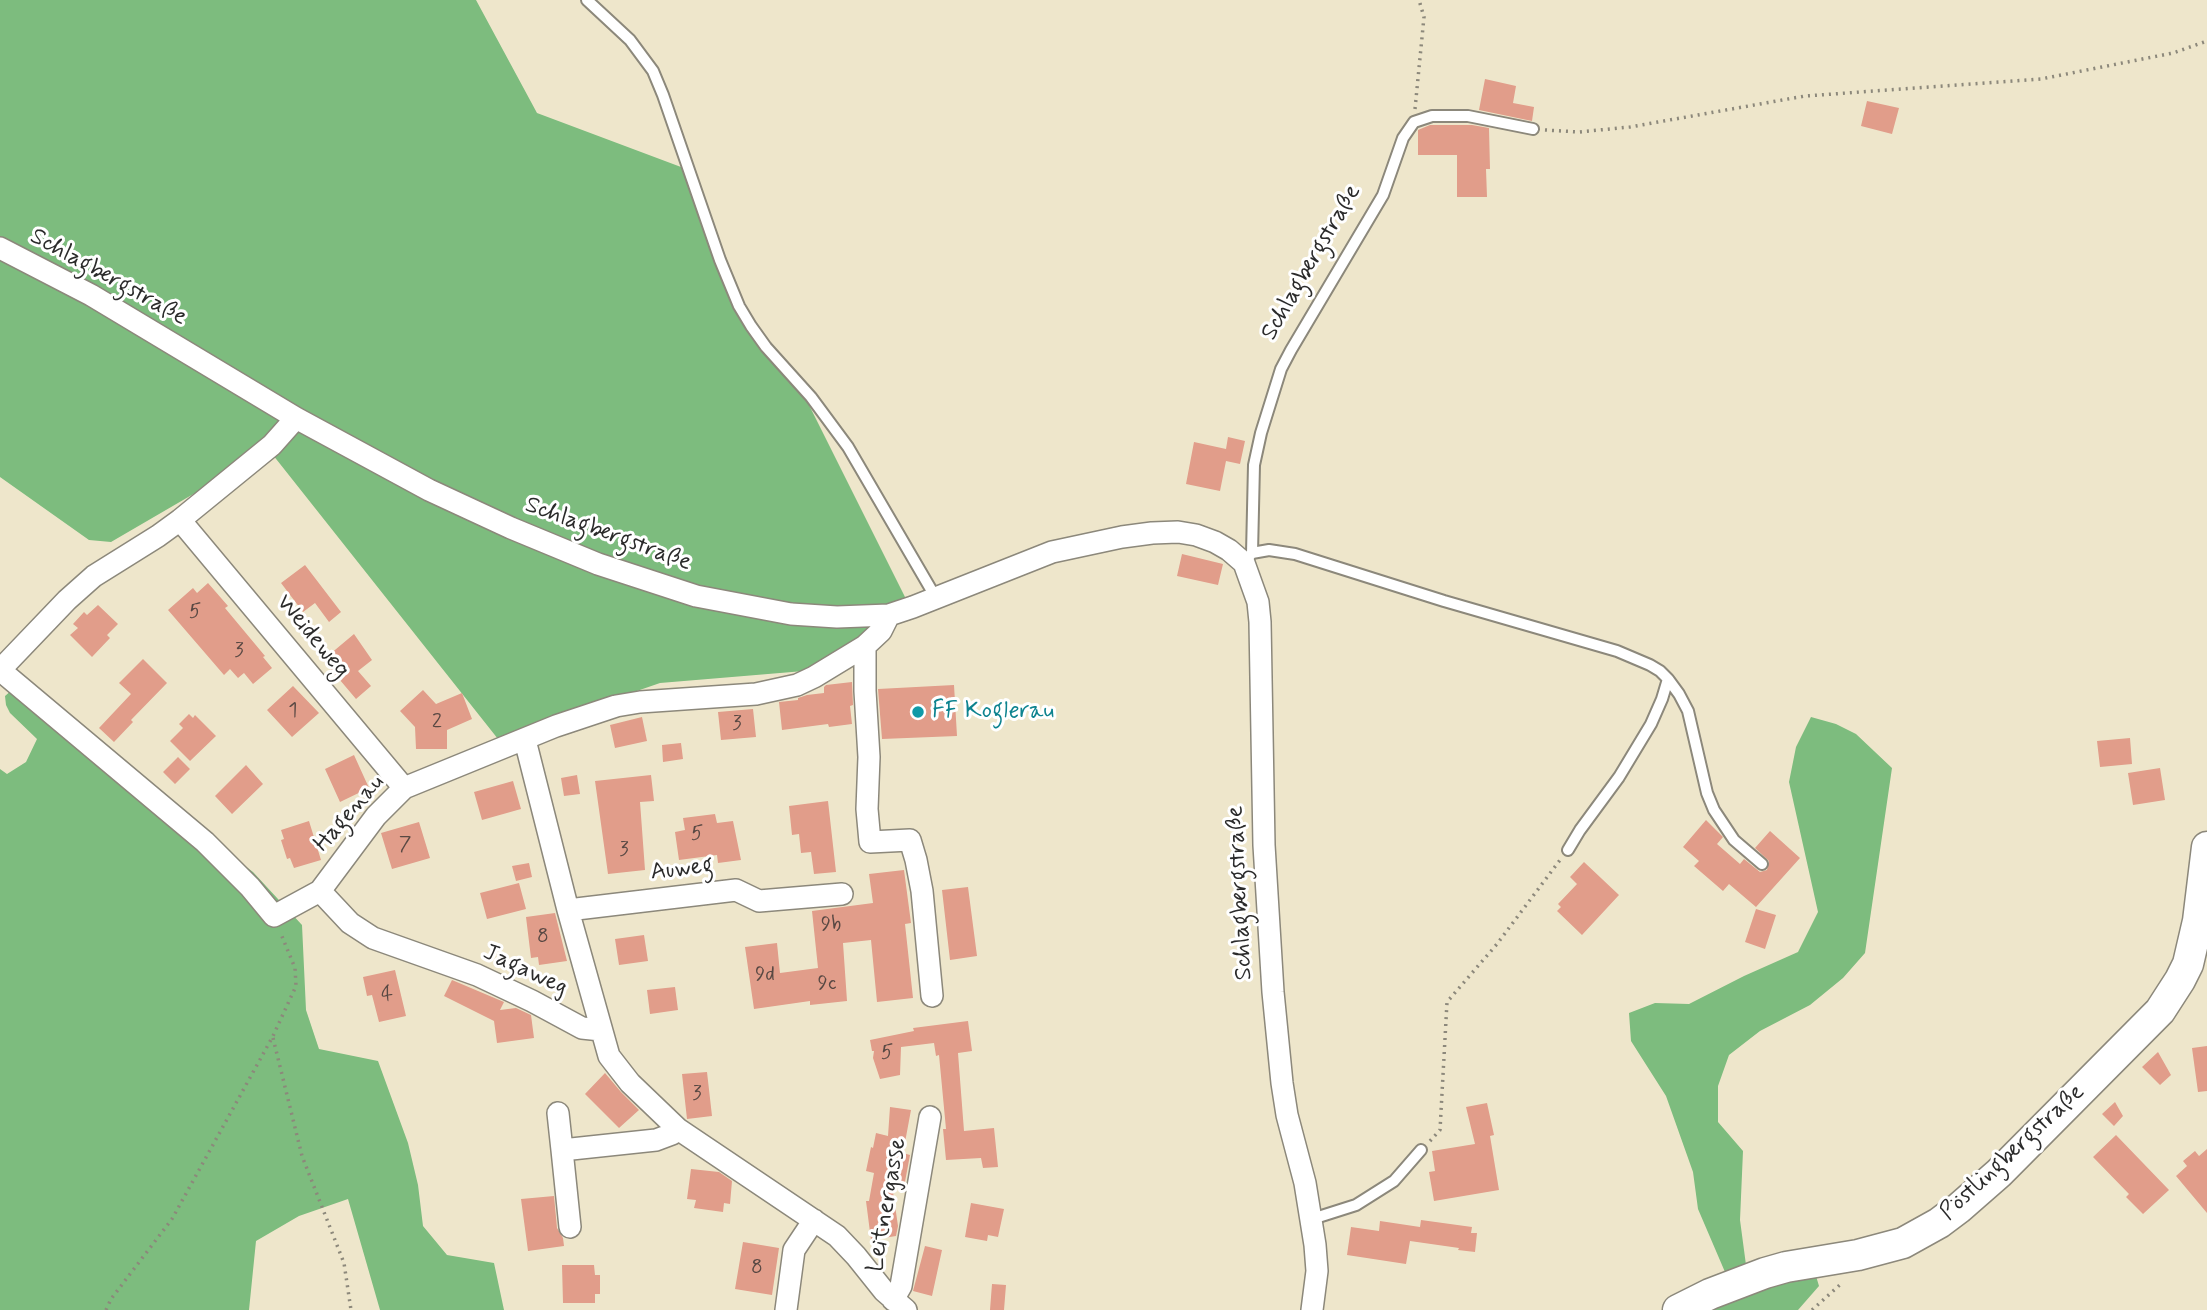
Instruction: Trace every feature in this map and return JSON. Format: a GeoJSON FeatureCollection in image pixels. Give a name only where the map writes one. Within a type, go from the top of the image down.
{"type":"FeatureCollection","features":[{"type":"Feature","properties":{"kind":"main road","name":"Pöstlingbergstraße"},"geometry":{"type":"LineString","coordinates":[[1678,1310],[1710,1294],[1765,1273],[1858,1255],[1903,1243],[1939,1223],[1999,1173],[2160,1012],[2188,964],[2198,921],[2207,847]]}},
{"type":"Feature","properties":{"kind":"street","name":"Schlagbergstraße"},"geometry":{"type":"LineString","coordinates":[[0,248],[112,307],[296,418],[429,490],[598,564],[696,596],[791,614],[837,617],[889,615],[1052,552],[1152,533],[1178,532],[1196,535],[1248,558],[1260,622],[1264,845],[1277,1043],[1287,1115],[1312,1220],[1317,1271],[1312,1310]]}},
{"type":"Feature","properties":{"kind":"street"},"geometry":{"type":"LineString","coordinates":[[274,916],[250,887],[205,842],[0,670],[66,600],[94,576],[180,520],[272,445],[296,418]]}},
{"type":"Feature","properties":{"kind":"street","name":"Weideweg"},"geometry":{"type":"LineString","coordinates":[[180,520],[404,788]]}},
{"type":"Feature","properties":{"kind":"street","name":"Hagenau"},"geometry":{"type":"LineString","coordinates":[[274,916],[320,891],[376,816],[404,788],[615,706],[756,694],[789,688],[814,677],[865,646],[881,631],[889,615]]}},
{"type":"Feature","properties":{"kind":"street"},"geometry":{"type":"LineString","coordinates":[[865,646],[869,757],[867,809],[870,842],[909,840],[922,891],[932,996]]}},
{"type":"Feature","properties":{"kind":"street"},"geometry":{"type":"LineString","coordinates":[[525,740],[605,1048],[617,1067],[678,1129],[814,1220],[846,1245],[900,1305]]}},
{"type":"Feature","properties":{"kind":"street","name":"Auweg"},"geometry":{"type":"LineString","coordinates":[[568,910],[736,890],[760,901],[842,894]]}},
{"type":"Feature","properties":{"kind":"street","name":"Jagaweg"},"geometry":{"type":"LineString","coordinates":[[320,891],[350,923],[373,938],[477,975],[582,1028],[601,1030]]}},
{"type":"Feature","properties":{"kind":"street"},"geometry":{"type":"LineString","coordinates":[[558,1113],[570,1227]]}},
{"type":"Feature","properties":{"kind":"street","name":"Leitnergasse"},"geometry":{"type":"LineString","coordinates":[[900,1305],[930,1116]]}},
{"type":"Feature","properties":{"kind":"street"},"geometry":{"type":"LineString","coordinates":[[562,1150],[656,1140],[678,1129]]}},
{"type":"Feature","properties":{"kind":"street"},"geometry":{"type":"LineString","coordinates":[[786,1310],[794,1250],[814,1220]]}},
{"type":"Feature","properties":{"kind":"lane"},"geometry":{"type":"LineString","coordinates":[[587,0],[630,40],[653,72],[739,306],[766,347],[811,397],[848,447],[936,598]]}},
{"type":"Feature","properties":{"kind":"lane"},"geometry":{"type":"LineString","coordinates":[[1414,122],[1423,117],[1451,115],[1533,129]]}},
{"type":"Feature","properties":{"kind":"lane","name":"Schlagbergstraße"},"geometry":{"type":"LineString","coordinates":[[1248,558],[1254,465],[1261,433],[1282,369],[1383,195],[1403,138],[1414,122]]}},
{"type":"Feature","properties":{"kind":"lane"},"geometry":{"type":"LineString","coordinates":[[1248,558],[1269,550],[1295,554],[1444,601],[1572,637],[1639,660],[1660,671],[1688,711],[1702,775],[1714,810],[1734,840],[1762,864]]}},
{"type":"Feature","properties":{"kind":"lane"},"geometry":{"type":"LineString","coordinates":[[1568,850],[1634,755],[1662,699],[1668,679]]}},
{"type":"Feature","properties":{"kind":"lane"},"geometry":{"type":"LineString","coordinates":[[1312,1220],[1356,1205],[1394,1181],[1422,1150]]}},
{"type":"Feature","properties":{"kind":"path"},"geometry":{"type":"LineString","coordinates":[[1414,122],[1424,18],[1419,0]]}},
{"type":"Feature","properties":{"kind":"path"},"geometry":{"type":"LineString","coordinates":[[1533,129],[1579,132],[1603,130],[1805,96],[2041,79],[2173,53],[2207,41]]}},
{"type":"Feature","properties":{"kind":"path"},"geometry":{"type":"LineString","coordinates":[[1422,1150],[1440,1130],[1447,1002],[1497,944],[1568,850]]}},
{"type":"Feature","properties":{"kind":"path"},"geometry":{"type":"LineString","coordinates":[[106,1310],[111,1299],[172,1219],[273,1036],[296,986],[295,968],[274,916]]}},
{"type":"Feature","properties":{"kind":"path"},"geometry":{"type":"LineString","coordinates":[[273,1036],[302,1156],[344,1263],[351,1310]]}},
{"type":"Feature","properties":{"kind":"green space"},"geometry":{"type":"Polygon","coordinates":[[[0,0],[476,0],[537,113],[689,170],[741,301],[802,391],[913,613],[816,670],[660,683],[498,739],[269,450],[111,542],[89,540],[0,477],[0,0]]]}},
{"type":"Feature","properties":{"kind":"green space"},"geometry":{"type":"Polygon","coordinates":[[[12,690],[253,872],[302,925],[306,1010],[319,1049],[378,1061],[408,1143],[418,1185],[423,1226],[447,1255],[494,1263],[504,1310],[380,1310],[348,1199],[299,1216],[256,1241],[249,1310],[0,1310],[0,769],[7,774],[26,762],[37,739],[10,713],[5,696],[12,690]]]}},
{"type":"Feature","properties":{"kind":"green space"},"geometry":{"type":"Polygon","coordinates":[[[1811,717],[1836,724],[1856,734],[1892,768],[1865,953],[1843,978],[1810,1005],[1760,1031],[1729,1055],[1718,1086],[1718,1122],[1743,1151],[1740,1220],[1746,1265],[1725,1272],[1698,1209],[1693,1172],[1666,1096],[1631,1041],[1629,1013],[1655,1003],[1689,1004],[1798,952],[1818,912],[1789,782],[1796,747],[1811,717]]]}},
{"type":"Feature","properties":{"kind":"green space"},"geometry":{"type":"Polygon","coordinates":[[[1816,1276],[1819,1286],[1798,1310],[1705,1310],[1751,1292],[1816,1276]]]}},
{"type":"Feature","properties":{"kind":"building"},"geometry":{"type":"Polygon","coordinates":[[[1485,79],[1516,86],[1513,103],[1534,107],[1532,121],[1479,110],[1485,79]]]}},
{"type":"Feature","properties":{"kind":"building"},"geometry":{"type":"Polygon","coordinates":[[[1867,101],[1899,108],[1892,134],[1861,126],[1867,101]]]}},
{"type":"Feature","properties":{"kind":"building"},"geometry":{"type":"Polygon","coordinates":[[[1430,125],[1472,125],[1489,128],[1490,169],[1486,169],[1487,197],[1457,197],[1457,155],[1418,155],[1418,130],[1430,125]]]}},
{"type":"Feature","properties":{"kind":"building"},"geometry":{"type":"Polygon","coordinates":[[[1228,437],[1245,441],[1240,464],[1226,461],[1220,491],[1186,484],[1194,442],[1226,449],[1228,437]]]}},
{"type":"Feature","properties":{"kind":"building"},"geometry":{"type":"Polygon","coordinates":[[[1182,554],[1223,564],[1218,585],[1177,576],[1182,554]]]}},
{"type":"Feature","properties":{"kind":"building"},"geometry":{"type":"Polygon","coordinates":[[[305,565],[341,612],[329,622],[315,603],[303,612],[281,583],[305,565]]]}},
{"type":"Feature","properties":{"kind":"building"},"geometry":{"type":"Polygon","coordinates":[[[208,583],[228,606],[225,608],[272,668],[253,684],[244,673],[238,678],[230,669],[224,675],[168,610],[193,588],[197,593],[208,583]]]}},
{"type":"Feature","properties":{"kind":"building"},"geometry":{"type":"Polygon","coordinates":[[[98,605],[118,624],[107,635],[110,638],[92,657],[70,635],[78,628],[73,624],[84,612],[87,615],[98,605]]]}},
{"type":"Feature","properties":{"kind":"building"},"geometry":{"type":"Polygon","coordinates":[[[354,634],[372,660],[358,671],[371,686],[356,699],[323,660],[354,634]]]}},
{"type":"Feature","properties":{"kind":"building"},"geometry":{"type":"Polygon","coordinates":[[[143,659],[167,683],[114,742],[99,728],[131,694],[119,683],[143,659]]]}},
{"type":"Feature","properties":{"kind":"building"},"geometry":{"type":"Polygon","coordinates":[[[852,682],[852,724],[782,730],[779,702],[824,693],[826,685],[852,682]]]}},
{"type":"Feature","properties":{"kind":"building","name":"FF Koglerau"},"geometry":{"type":"Polygon","coordinates":[[[954,685],[957,736],[882,739],[878,689],[954,685]]]}},
{"type":"Feature","properties":{"kind":"building"},"geometry":{"type":"Polygon","coordinates":[[[293,686],[319,713],[292,737],[267,710],[293,686]]]}},
{"type":"Feature","properties":{"kind":"building"},"geometry":{"type":"Polygon","coordinates":[[[423,690],[436,704],[462,693],[472,719],[447,730],[447,749],[416,749],[415,727],[400,711],[423,690]]]}},
{"type":"Feature","properties":{"kind":"building"},"geometry":{"type":"Polygon","coordinates":[[[753,709],[756,737],[721,740],[718,712],[753,709]]]}},
{"type":"Feature","properties":{"kind":"building"},"geometry":{"type":"Polygon","coordinates":[[[189,714],[193,718],[195,715],[216,736],[190,761],[170,741],[183,728],[179,724],[189,714]]]}},
{"type":"Feature","properties":{"kind":"building"},"geometry":{"type":"Polygon","coordinates":[[[642,717],[647,741],[615,748],[610,725],[642,717]]]}},
{"type":"Feature","properties":{"kind":"building"},"geometry":{"type":"Polygon","coordinates":[[[2130,738],[2132,764],[2100,767],[2097,741],[2130,738]]]}},
{"type":"Feature","properties":{"kind":"building"},"geometry":{"type":"Polygon","coordinates":[[[681,743],[683,759],[663,762],[662,745],[681,743]]]}},
{"type":"Feature","properties":{"kind":"building"},"geometry":{"type":"Polygon","coordinates":[[[354,755],[369,788],[340,802],[325,769],[354,755]]]}},
{"type":"Feature","properties":{"kind":"building"},"geometry":{"type":"Polygon","coordinates":[[[178,757],[190,769],[175,784],[163,772],[178,757]]]}},
{"type":"Feature","properties":{"kind":"building"},"geometry":{"type":"Polygon","coordinates":[[[246,765],[263,784],[232,814],[215,796],[246,765]]]}},
{"type":"Feature","properties":{"kind":"building"},"geometry":{"type":"Polygon","coordinates":[[[2160,768],[2165,800],[2133,805],[2128,773],[2160,768]]]}},
{"type":"Feature","properties":{"kind":"building"},"geometry":{"type":"Polygon","coordinates":[[[577,775],[580,794],[564,796],[561,778],[577,775]]]}},
{"type":"Feature","properties":{"kind":"building"},"geometry":{"type":"Polygon","coordinates":[[[651,775],[654,801],[640,802],[645,870],[608,874],[595,781],[651,775]]]}},
{"type":"Feature","properties":{"kind":"building"},"geometry":{"type":"Polygon","coordinates":[[[513,781],[521,809],[482,820],[474,792],[513,781]]]}},
{"type":"Feature","properties":{"kind":"building"},"geometry":{"type":"Polygon","coordinates":[[[828,801],[836,872],[814,874],[811,852],[801,853],[799,834],[792,835],[789,806],[828,801]]]}},
{"type":"Feature","properties":{"kind":"building"},"geometry":{"type":"Polygon","coordinates":[[[715,814],[717,823],[733,821],[741,860],[718,863],[717,855],[679,860],[675,832],[685,830],[683,818],[715,814]]]}},
{"type":"Feature","properties":{"kind":"building"},"geometry":{"type":"Polygon","coordinates":[[[1706,820],[1723,837],[1717,844],[1740,864],[1744,859],[1760,872],[1767,870],[1769,861],[1755,848],[1770,831],[1800,858],[1756,907],[1729,884],[1723,891],[1694,866],[1699,861],[1683,847],[1706,820]]]}},
{"type":"Feature","properties":{"kind":"building"},"geometry":{"type":"Polygon","coordinates":[[[309,821],[321,860],[294,868],[290,858],[287,859],[281,830],[309,821]]]}},
{"type":"Feature","properties":{"kind":"building"},"geometry":{"type":"Polygon","coordinates":[[[419,822],[430,858],[392,869],[381,833],[419,822]]]}},
{"type":"Feature","properties":{"kind":"building"},"geometry":{"type":"Polygon","coordinates":[[[1584,862],[1619,895],[1582,935],[1557,911],[1561,907],[1558,904],[1577,884],[1570,877],[1584,862]]]}},
{"type":"Feature","properties":{"kind":"building"},"geometry":{"type":"Polygon","coordinates":[[[529,863],[532,877],[516,881],[512,866],[529,863]]]}},
{"type":"Feature","properties":{"kind":"building"},"geometry":{"type":"Polygon","coordinates":[[[904,870],[911,923],[905,924],[913,998],[877,1002],[871,940],[843,943],[847,1001],[810,1005],[810,1001],[754,1009],[745,947],[777,943],[780,973],[818,968],[812,911],[873,903],[869,874],[904,870]]]}},
{"type":"Feature","properties":{"kind":"building"},"geometry":{"type":"Polygon","coordinates":[[[519,883],[526,909],[487,919],[480,893],[519,883]]]}},
{"type":"Feature","properties":{"kind":"building"},"geometry":{"type":"Polygon","coordinates":[[[968,887],[977,956],[950,960],[942,890],[968,887]]]}},
{"type":"Feature","properties":{"kind":"building"},"geometry":{"type":"Polygon","coordinates":[[[1756,909],[1776,915],[1765,949],[1745,942],[1756,909]]]}},
{"type":"Feature","properties":{"kind":"building"},"geometry":{"type":"Polygon","coordinates":[[[555,913],[567,961],[539,965],[538,957],[531,958],[526,917],[555,913]]]}},
{"type":"Feature","properties":{"kind":"building"},"geometry":{"type":"Polygon","coordinates":[[[644,935],[648,961],[619,965],[615,939],[644,935]]]}},
{"type":"Feature","properties":{"kind":"building"},"geometry":{"type":"Polygon","coordinates":[[[395,970],[406,1016],[379,1022],[372,995],[367,996],[363,977],[395,970]]]}},
{"type":"Feature","properties":{"kind":"building"},"geometry":{"type":"Polygon","coordinates":[[[452,980],[504,1002],[500,1010],[516,1008],[531,1015],[534,1038],[497,1043],[494,1021],[444,996],[452,980]]]}},
{"type":"Feature","properties":{"kind":"building"},"geometry":{"type":"Polygon","coordinates":[[[675,987],[678,1010],[650,1014],[647,990],[675,987]]]}},
{"type":"Feature","properties":{"kind":"building"},"geometry":{"type":"Polygon","coordinates":[[[968,1021],[972,1051],[958,1053],[964,1131],[994,1128],[998,1167],[983,1168],[981,1158],[946,1160],[939,1055],[936,1056],[934,1043],[901,1047],[900,1075],[880,1079],[873,1058],[874,1051],[870,1040],[914,1031],[913,1028],[968,1021]]]}},
{"type":"Feature","properties":{"kind":"building"},"geometry":{"type":"Polygon","coordinates":[[[2207,1046],[2207,1091],[2198,1092],[2192,1048],[2207,1046]]]}},
{"type":"Feature","properties":{"kind":"building"},"geometry":{"type":"Polygon","coordinates":[[[2158,1052],[2171,1075],[2160,1085],[2142,1067],[2158,1052]]]}},
{"type":"Feature","properties":{"kind":"building"},"geometry":{"type":"Polygon","coordinates":[[[707,1072],[712,1116],[687,1119],[682,1074],[707,1072]]]}},
{"type":"Feature","properties":{"kind":"building"},"geometry":{"type":"Polygon","coordinates":[[[605,1073],[639,1110],[619,1128],[585,1094],[605,1073]]]}},
{"type":"Feature","properties":{"kind":"building"},"geometry":{"type":"Polygon","coordinates":[[[2115,1102],[2123,1116],[2114,1126],[2102,1114],[2115,1102]]]}},
{"type":"Feature","properties":{"kind":"building"},"geometry":{"type":"Polygon","coordinates":[[[1487,1103],[1494,1135],[1490,1136],[1499,1190],[1434,1201],[1429,1172],[1435,1171],[1432,1151],[1475,1144],[1466,1107],[1487,1103]]]}},
{"type":"Feature","properties":{"kind":"building"},"geometry":{"type":"Polygon","coordinates":[[[890,1107],[911,1110],[903,1153],[910,1155],[904,1187],[892,1185],[898,1226],[896,1236],[871,1240],[866,1201],[869,1201],[874,1173],[866,1171],[876,1133],[888,1136],[890,1107]]]}},
{"type":"Feature","properties":{"kind":"building"},"geometry":{"type":"Polygon","coordinates":[[[2116,1135],[2169,1190],[2143,1214],[2126,1197],[2129,1194],[2093,1157],[2116,1135]]]}},
{"type":"Feature","properties":{"kind":"building"},"geometry":{"type":"Polygon","coordinates":[[[2207,1149],[2207,1213],[2176,1176],[2187,1166],[2183,1161],[2195,1151],[2199,1156],[2207,1149]]]}},
{"type":"Feature","properties":{"kind":"building"},"geometry":{"type":"Polygon","coordinates":[[[691,1169],[719,1172],[732,1181],[730,1204],[724,1203],[723,1212],[694,1208],[696,1200],[687,1199],[691,1169]]]}},
{"type":"Feature","properties":{"kind":"building"},"geometry":{"type":"Polygon","coordinates":[[[554,1196],[557,1228],[564,1246],[528,1251],[521,1199],[554,1196]]]}},
{"type":"Feature","properties":{"kind":"building"},"geometry":{"type":"Polygon","coordinates":[[[971,1203],[1004,1209],[998,1237],[988,1235],[987,1241],[965,1237],[971,1203]]]}},
{"type":"Feature","properties":{"kind":"building"},"geometry":{"type":"Polygon","coordinates":[[[1421,1220],[1472,1227],[1471,1233],[1477,1233],[1475,1252],[1410,1241],[1406,1264],[1347,1255],[1351,1227],[1379,1231],[1380,1221],[1420,1227],[1421,1220]]]}},
{"type":"Feature","properties":{"kind":"building"},"geometry":{"type":"Polygon","coordinates":[[[743,1242],[779,1248],[772,1295],[735,1289],[743,1242]]]}},
{"type":"Feature","properties":{"kind":"building"},"geometry":{"type":"Polygon","coordinates":[[[925,1246],[942,1250],[932,1296],[913,1291],[925,1246]]]}},
{"type":"Feature","properties":{"kind":"building"},"geometry":{"type":"Polygon","coordinates":[[[562,1265],[594,1265],[595,1275],[600,1275],[600,1294],[595,1294],[595,1303],[563,1303],[562,1265]]]}},
{"type":"Feature","properties":{"kind":"building"},"geometry":{"type":"Polygon","coordinates":[[[992,1284],[1006,1285],[1004,1310],[990,1310],[992,1284]]]}},
{"type":"Feature","properties":{"kind":"place","name":"FF Koglerau"},"geometry":{"type":"Point","coordinates":[918,712]}}]}
